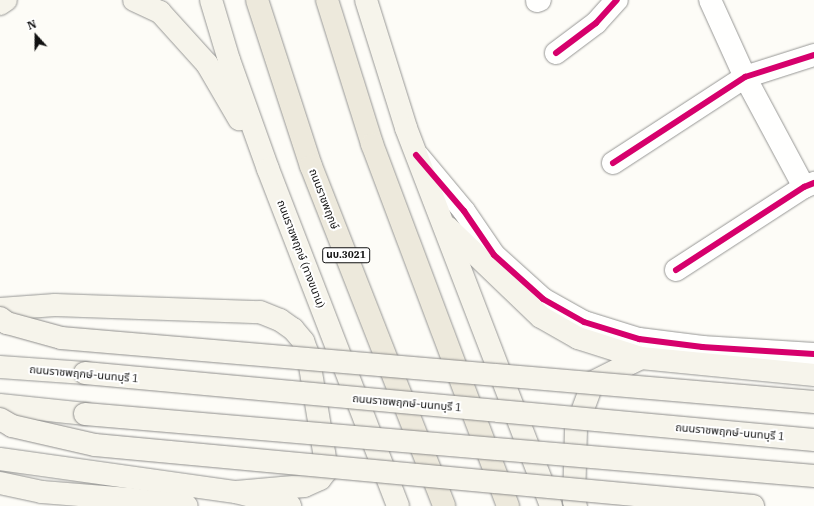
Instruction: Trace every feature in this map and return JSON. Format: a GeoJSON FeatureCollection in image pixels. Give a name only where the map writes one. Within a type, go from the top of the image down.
{"type":"FeatureCollection","features":[{"type":"Feature","properties":{"kind":"main road"},"geometry":{"type":"LineString","coordinates":[[0,4],[6,0]]}},
{"type":"Feature","properties":{"kind":"main road"},"geometry":{"type":"LineString","coordinates":[[134,0],[160,12],[207,64],[268,169]]}},
{"type":"Feature","properties":{"kind":"main road","name":"ถนนราชพฤกษ์ (ทางขนาน)"},"geometry":{"type":"LineString","coordinates":[[211,0],[229,60],[268,169],[398,506]]}},
{"type":"Feature","properties":{"kind":"main road","name":"ถนนราชพฤกษ์"},"geometry":{"type":"LineString","coordinates":[[257,0],[311,166],[444,506]]}},
{"type":"Feature","properties":{"kind":"main road"},"geometry":{"type":"LineString","coordinates":[[327,0],[372,144],[508,506]]}},
{"type":"Feature","properties":{"kind":"main road"},"geometry":{"type":"LineString","coordinates":[[366,0],[406,128],[551,506]]}},
{"type":"Feature","properties":{"kind":"main road"},"geometry":{"type":"LineString","coordinates":[[442,222],[541,318],[578,338],[641,358],[814,376]]}},
{"type":"Feature","properties":{"kind":"main road"},"geometry":{"type":"LineString","coordinates":[[0,309],[55,305],[260,312],[280,320],[294,329],[303,341],[308,354],[327,470],[320,479],[304,486],[236,492]]}},
{"type":"Feature","properties":{"kind":"main road"},"geometry":{"type":"LineString","coordinates":[[0,318],[7,323],[61,338],[814,402]]}},
{"type":"Feature","properties":{"kind":"main road"},"geometry":{"type":"LineString","coordinates":[[576,506],[574,501],[576,428],[593,382],[641,358]]}},
{"type":"Feature","properties":{"kind":"main road","name":"ถนนราชพฤกษ์-นนทบุรี 1"},"geometry":{"type":"LineString","coordinates":[[0,367],[85,373],[814,440]]}},
{"type":"Feature","properties":{"kind":"main road"},"geometry":{"type":"LineString","coordinates":[[0,405],[85,414],[814,476]]}},
{"type":"Feature","properties":{"kind":"main road"},"geometry":{"type":"LineString","coordinates":[[0,419],[12,426],[95,445],[753,506]]}},
{"type":"Feature","properties":{"kind":"main road"},"geometry":{"type":"LineString","coordinates":[[0,459],[236,492],[290,506]]}},
{"type":"Feature","properties":{"kind":"main road"},"geometry":{"type":"LineString","coordinates":[[0,483],[42,492],[130,499],[187,506]]}},
{"type":"Feature","properties":{"kind":"street"},"geometry":{"type":"LineString","coordinates":[[556,53],[596,22],[617,0]]}},
{"type":"Feature","properties":{"kind":"street"},"geometry":{"type":"LineString","coordinates":[[676,270],[809,185],[745,77],[710,0]]}},
{"type":"Feature","properties":{"kind":"street"},"geometry":{"type":"LineString","coordinates":[[613,163],[745,77],[814,55]]}},
{"type":"Feature","properties":{"kind":"street"},"geometry":{"type":"LineString","coordinates":[[416,155],[464,211],[494,254],[543,299],[584,322],[638,339],[702,346],[814,354]]}},
{"type":"Feature","properties":{"kind":"cycle path"},"geometry":{"type":"LineString","coordinates":[[556,53],[596,23],[617,0]]}},
{"type":"Feature","properties":{"kind":"cycle path"},"geometry":{"type":"LineString","coordinates":[[613,163],[745,77],[814,55]]}},
{"type":"Feature","properties":{"kind":"cycle path"},"geometry":{"type":"LineString","coordinates":[[416,155],[464,211],[494,255],[543,299],[584,322],[639,339],[702,347],[814,354]]}},
{"type":"Feature","properties":{"kind":"cycle path"},"geometry":{"type":"LineString","coordinates":[[676,270],[804,187],[814,183]]}}]}
